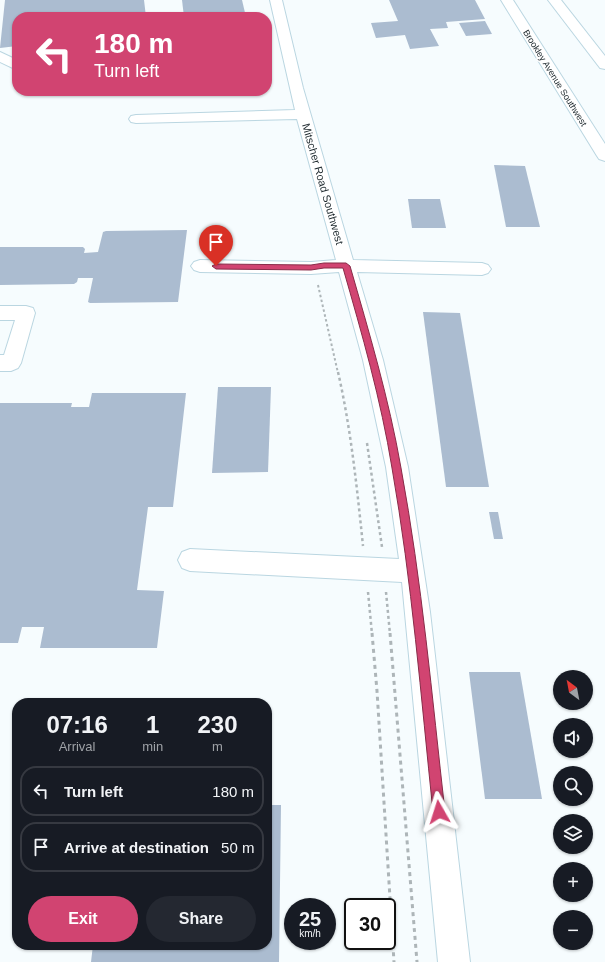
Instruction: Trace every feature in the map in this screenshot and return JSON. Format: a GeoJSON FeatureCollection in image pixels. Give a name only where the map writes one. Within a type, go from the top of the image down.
{"type":"FeatureCollection","features":[{"type":"Feature","properties":{"kind":"street","name":"Mitscher Road Southwest"},"geometry":{"type":"LineString","coordinates":[[276,0],[304,114],[373,360],[397,467],[412,571],[438,797],[454,962]]}},
{"type":"Feature","properties":{"kind":"street","name":"Brookley Avenue Southwest"},"geometry":{"type":"LineString","coordinates":[[507,0],[605,156]]}},
{"type":"Feature","properties":{"kind":"street"},"geometry":{"type":"LineString","coordinates":[[554,0],[605,65]]}},
{"type":"Feature","properties":{"kind":"street"},"geometry":{"type":"LineString","coordinates":[[0,56],[12,63]]}},
{"type":"Feature","properties":{"kind":"street"},"geometry":{"type":"LineString","coordinates":[[0,71],[12,70]]}},
{"type":"Feature","properties":{"kind":"street"},"geometry":{"type":"LineString","coordinates":[[136,119],[304,114]]}},
{"type":"Feature","properties":{"kind":"street"},"geometry":{"type":"LineString","coordinates":[[200,266],[311,268],[324,266],[346,266],[482,269]]}},
{"type":"Feature","properties":{"kind":"street"},"geometry":{"type":"LineString","coordinates":[[0,313],[26,313],[11,363],[0,363]]}},
{"type":"Feature","properties":{"kind":"street"},"geometry":{"type":"LineString","coordinates":[[190,560],[412,571]]}},
{"type":"Feature","properties":{"kind":"path"},"geometry":{"type":"LineString","coordinates":[[311,268],[319,287],[344,400],[357,487],[375,569],[395,682],[416,962]]}},
{"type":"Feature","properties":{"kind":"path"},"geometry":{"type":"LineString","coordinates":[[366,438],[381,540],[375,569],[377,691],[394,962]]}},
{"type":"Feature","properties":{"kind":"building"},"geometry":{"type":"Polygon","coordinates":[[[5,0],[144,0],[145,12],[12,12],[12,47],[0,48],[5,0]]]}},
{"type":"Feature","properties":{"kind":"building"},"geometry":{"type":"Polygon","coordinates":[[[182,0],[242,0],[245,12],[183,12],[182,0]]]}},
{"type":"Feature","properties":{"kind":"building"},"geometry":{"type":"Polygon","coordinates":[[[389,0],[475,0],[485,19],[446,22],[448,28],[430,29],[439,46],[410,49],[405,35],[376,38],[371,23],[398,21],[389,0]]]}},
{"type":"Feature","properties":{"kind":"building"},"geometry":{"type":"Polygon","coordinates":[[[485,21],[492,34],[466,36],[459,23],[485,21]]]}},
{"type":"Feature","properties":{"kind":"building"},"geometry":{"type":"Polygon","coordinates":[[[494,165],[525,166],[540,227],[506,227],[494,165]]]}},
{"type":"Feature","properties":{"kind":"building"},"geometry":{"type":"Polygon","coordinates":[[[408,199],[440,199],[446,228],[412,228],[408,199]]]}},
{"type":"Feature","properties":{"kind":"building"},"geometry":{"type":"Polygon","coordinates":[[[187,230],[178,302],[90,303],[88,302],[93,278],[78,278],[77,282],[74,284],[0,285],[0,247],[83,247],[85,249],[84,253],[98,252],[103,232],[106,231],[187,230]]]}},
{"type":"Feature","properties":{"kind":"building"},"geometry":{"type":"Polygon","coordinates":[[[423,312],[460,313],[489,487],[446,487],[423,312]]]}},
{"type":"Feature","properties":{"kind":"building"},"geometry":{"type":"Polygon","coordinates":[[[218,387],[271,387],[268,472],[212,473],[218,387]]]}},
{"type":"Feature","properties":{"kind":"building"},"geometry":{"type":"Polygon","coordinates":[[[92,393],[186,393],[173,507],[148,507],[137,590],[164,591],[157,648],[40,648],[44,627],[22,627],[18,643],[0,643],[0,403],[72,403],[71,407],[89,407],[92,393]]]}},
{"type":"Feature","properties":{"kind":"building"},"geometry":{"type":"Polygon","coordinates":[[[489,512],[498,512],[503,539],[494,539],[489,512]]]}},
{"type":"Feature","properties":{"kind":"building"},"geometry":{"type":"Polygon","coordinates":[[[469,672],[520,672],[542,799],[485,799],[469,672]]]}},
{"type":"Feature","properties":{"kind":"building"},"geometry":{"type":"Polygon","coordinates":[[[272,805],[281,805],[279,962],[91,962],[92,950],[272,950],[272,805]]]}},
{"type":"Feature","properties":{"kind":"route"},"geometry":{"type":"LineString","coordinates":[[216,266],[311,268],[324,266],[346,266],[373,360],[397,467],[418,612],[439,812]]}}]}
